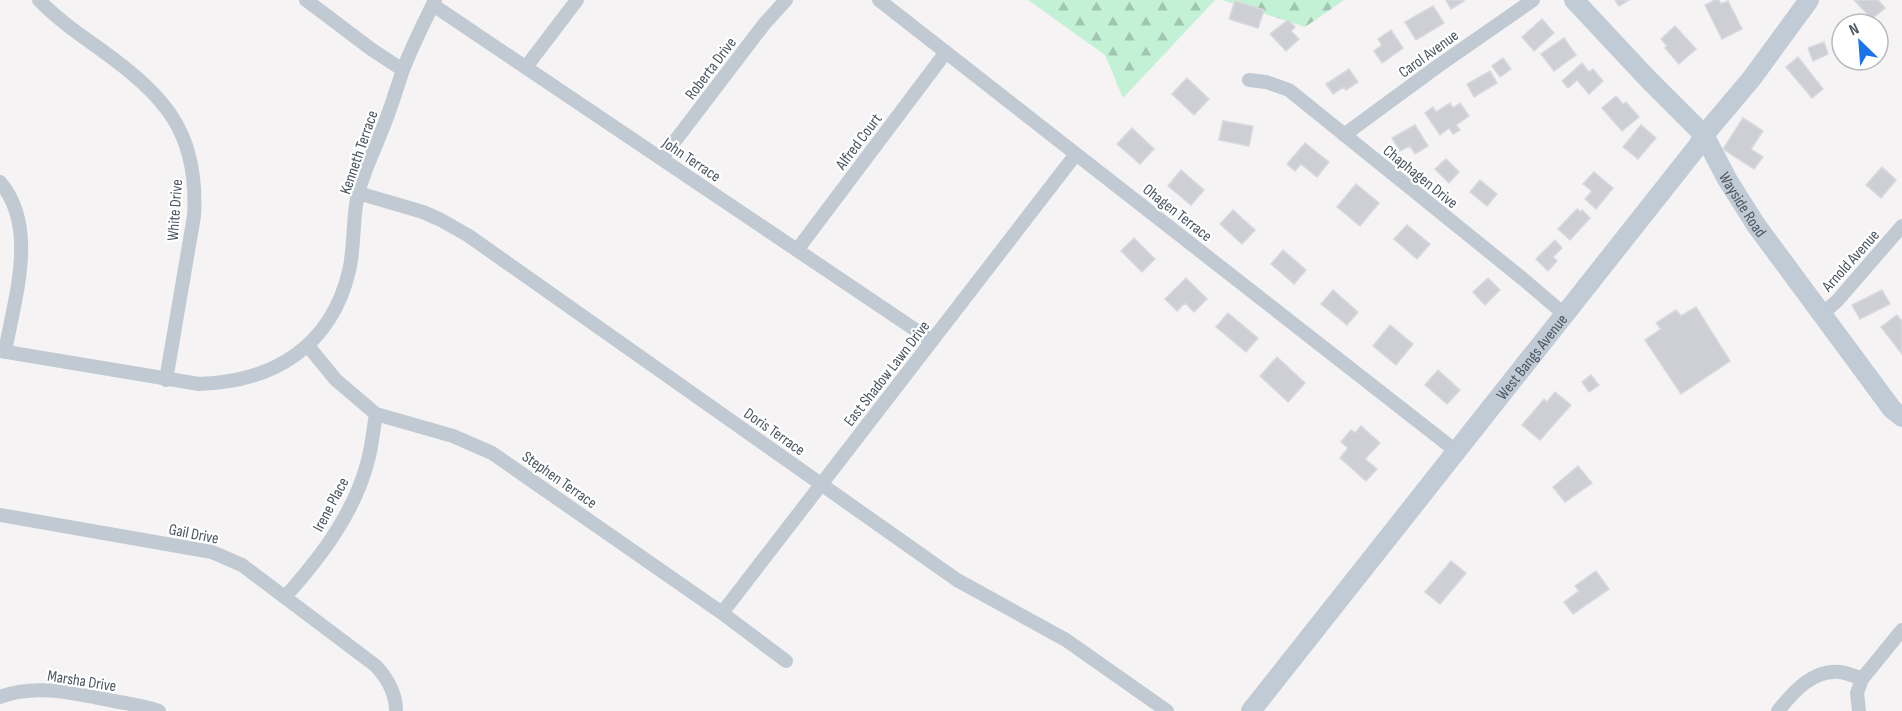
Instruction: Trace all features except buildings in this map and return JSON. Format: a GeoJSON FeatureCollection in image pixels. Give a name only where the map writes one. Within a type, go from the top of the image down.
{"type":"FeatureCollection","features":[{"type":"Feature","properties":{"kind":"street","name":"White Drive"},"geometry":{"type":"LineString","coordinates":[[39,0],[67,26],[116,60],[158,96],[180,130],[191,158],[195,193],[194,216],[166,380]]}},
{"type":"Feature","properties":{"kind":"street"},"geometry":{"type":"LineString","coordinates":[[306,0],[371,50],[403,70]]}},
{"type":"Feature","properties":{"kind":"street"},"geometry":{"type":"LineString","coordinates":[[526,67],[577,0]]}},
{"type":"Feature","properties":{"kind":"street","name":"Roberta Drive"},"geometry":{"type":"LineString","coordinates":[[662,158],[765,23],[786,0]]}},
{"type":"Feature","properties":{"kind":"street","name":"Ohagen Terrace"},"geometry":{"type":"LineString","coordinates":[[879,0],[1456,451]]}},
{"type":"Feature","properties":{"kind":"street","name":"Carol Avenue"},"geometry":{"type":"LineString","coordinates":[[1344,135],[1533,0]]}},
{"type":"Feature","properties":{"kind":"street","name":"Wayside Road"},"geometry":{"type":"LineString","coordinates":[[1574,0],[1704,135],[1727,179],[1756,225],[1892,409],[1902,417]]}},
{"type":"Feature","properties":{"kind":"street","name":"West Bangs Avenue"},"geometry":{"type":"LineString","coordinates":[[1251,711],[1697,147],[1704,135],[1752,78],[1809,0]]}},
{"type":"Feature","properties":{"kind":"street","name":"Kenneth Terrace"},"geometry":{"type":"LineString","coordinates":[[2,352],[199,384],[244,380],[282,364],[308,346],[326,324],[346,284],[352,256],[358,193],[403,70],[434,3]]}},
{"type":"Feature","properties":{"kind":"street","name":"John Terrace"},"geometry":{"type":"LineString","coordinates":[[434,3],[932,341]]}},
{"type":"Feature","properties":{"kind":"street","name":"Alfred Court"},"geometry":{"type":"LineString","coordinates":[[797,250],[946,52]]}},
{"type":"Feature","properties":{"kind":"street","name":"Chaphagen Drive"},"geometry":{"type":"LineString","coordinates":[[1249,80],[1266,82],[1289,90],[1564,314]]}},
{"type":"Feature","properties":{"kind":"street","name":"East Shadow Lawn Drive"},"geometry":{"type":"LineString","coordinates":[[722,612],[1076,154]]}},
{"type":"Feature","properties":{"kind":"street"},"geometry":{"type":"LineString","coordinates":[[0,182],[14,206],[20,224],[22,241],[21,259],[2,352]]}},
{"type":"Feature","properties":{"kind":"street","name":"Doris Terrace"},"geometry":{"type":"LineString","coordinates":[[358,193],[423,213],[469,236],[957,580],[1066,640],[1167,711]]}},
{"type":"Feature","properties":{"kind":"street","name":"Arnold Avenue"},"geometry":{"type":"LineString","coordinates":[[1822,314],[1837,301],[1902,226]]}},
{"type":"Feature","properties":{"kind":"street","name":"Stephen Terrace"},"geometry":{"type":"LineString","coordinates":[[308,346],[336,380],[376,414],[453,436],[492,453],[722,612],[786,661]]}},
{"type":"Feature","properties":{"kind":"street","name":"Irene Place"},"geometry":{"type":"LineString","coordinates":[[285,597],[322,553],[353,502],[368,462],[376,414]]}},
{"type":"Feature","properties":{"kind":"street","name":"Gail Drive"},"geometry":{"type":"LineString","coordinates":[[0,515],[212,552],[242,565],[376,666],[390,685],[396,707]]}},
{"type":"Feature","properties":{"kind":"street"},"geometry":{"type":"LineString","coordinates":[[1859,711],[1857,693],[1863,679],[1902,630]]}},
{"type":"Feature","properties":{"kind":"street"},"geometry":{"type":"LineString","coordinates":[[1778,711],[1789,696],[1817,675],[1840,672],[1863,679]]}},
{"type":"Feature","properties":{"kind":"street","name":"Marsha Drive"},"geometry":{"type":"LineString","coordinates":[[0,697],[17,692],[44,690],[159,711]]}},
{"type":"Feature","properties":{"kind":"green space"},"geometry":{"type":"Polygon","coordinates":[[[1028,0],[1215,0],[1123,98],[1105,55],[1028,0]]]}},
{"type":"Feature","properties":{"kind":"green space"},"geometry":{"type":"Polygon","coordinates":[[[1222,0],[1344,0],[1305,27],[1222,0]]]}}]}
